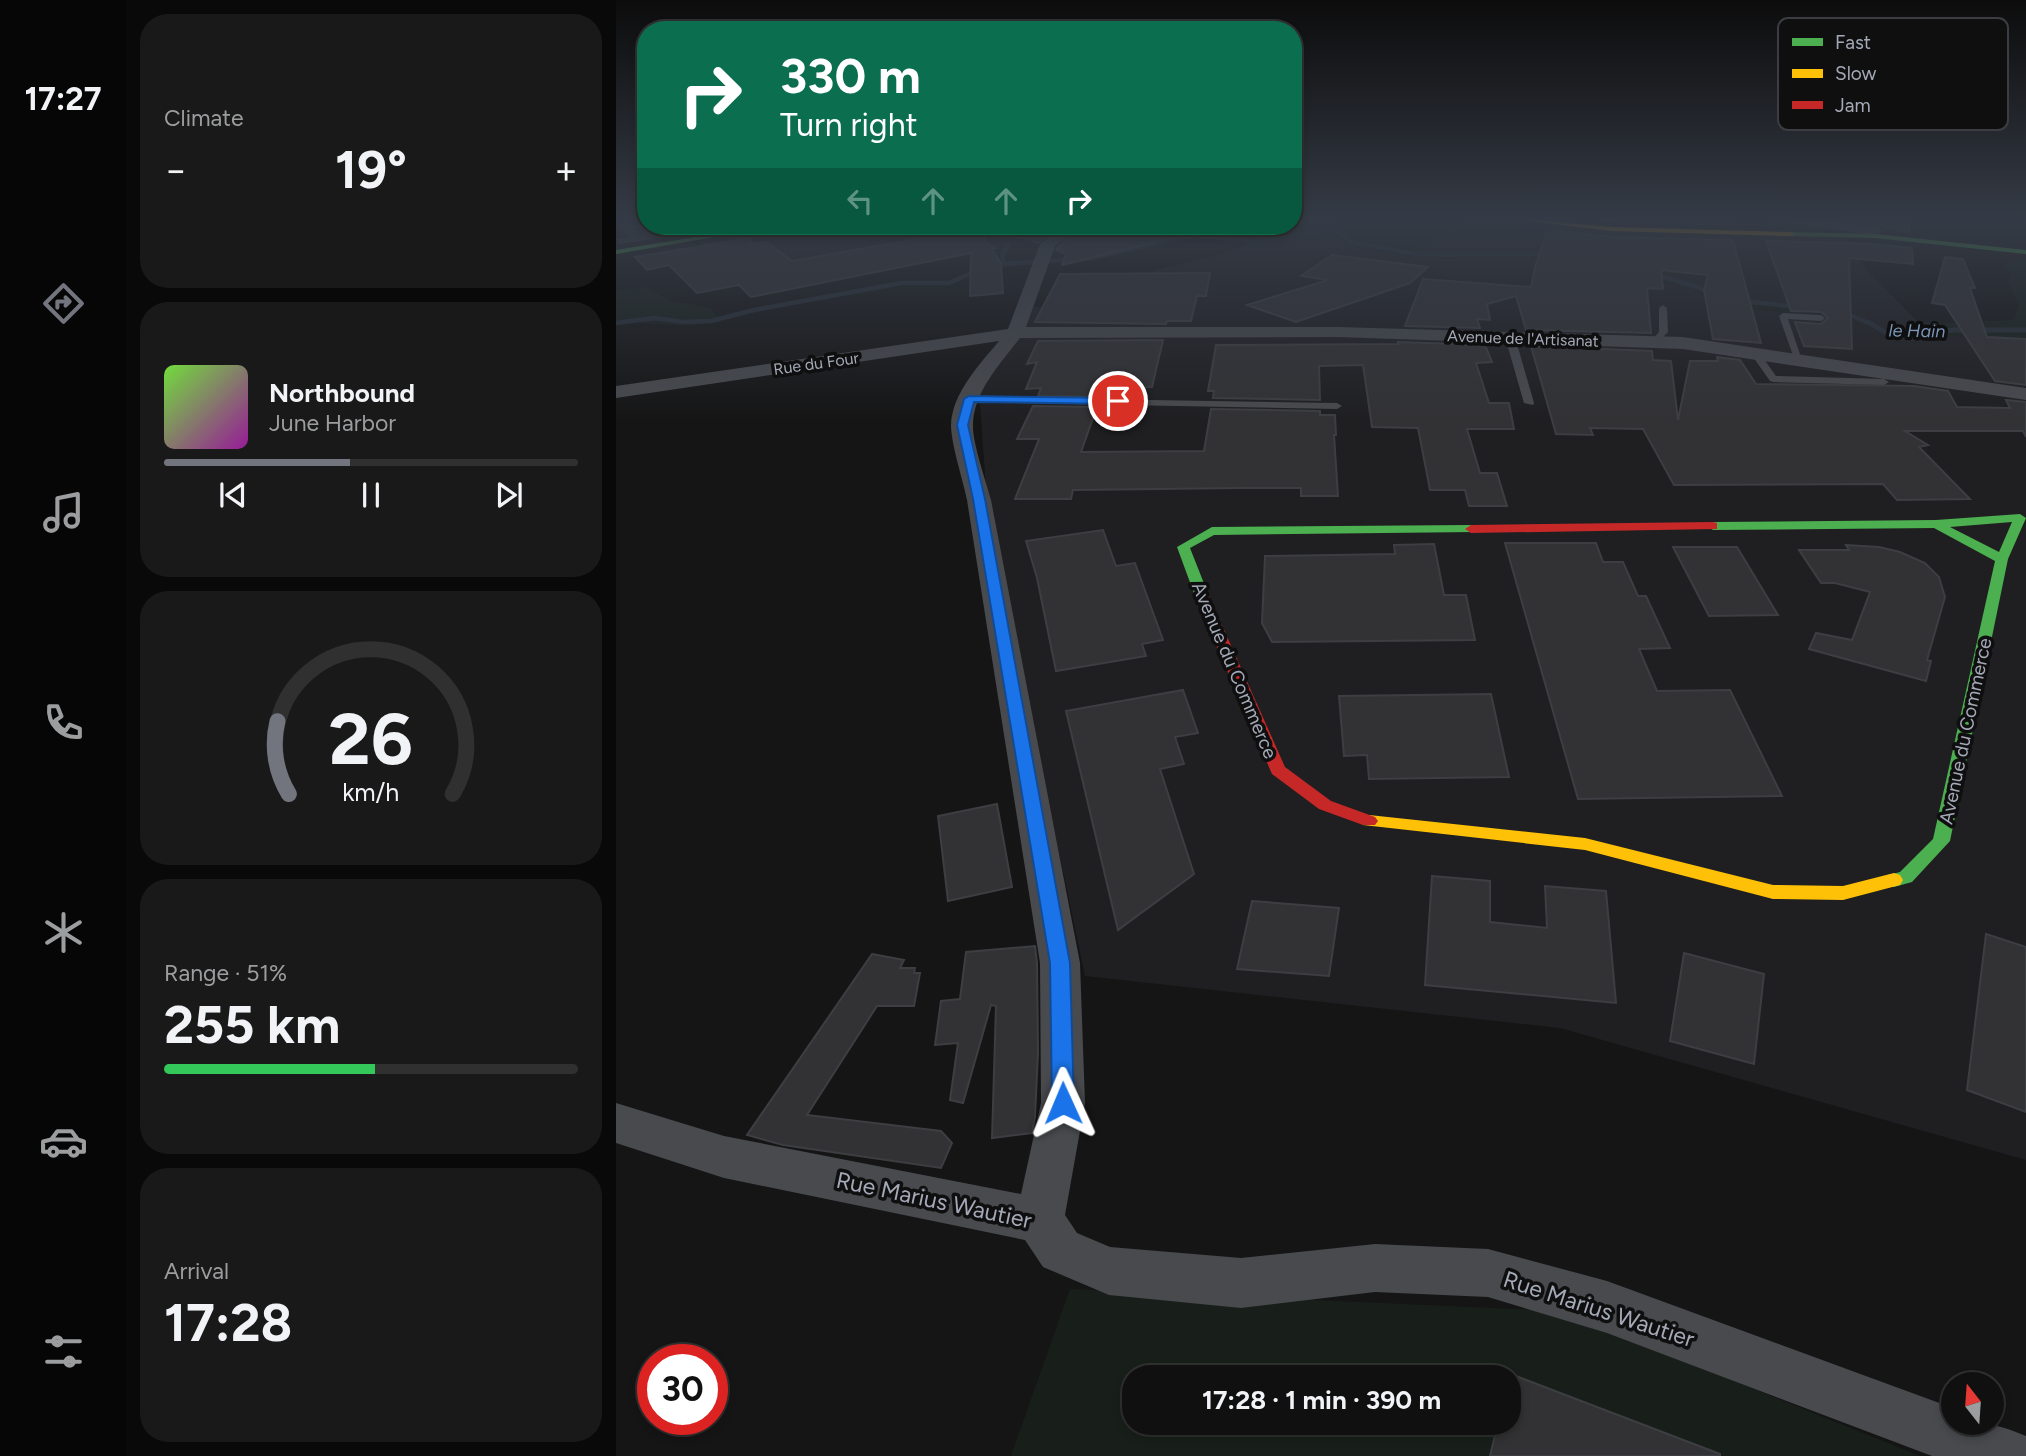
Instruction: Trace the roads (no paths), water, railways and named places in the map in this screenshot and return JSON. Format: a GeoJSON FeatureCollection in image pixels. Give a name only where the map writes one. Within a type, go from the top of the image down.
{"type":"FeatureCollection","features":[{"type":"Feature","properties":{"kind":"street"},"geometry":{"type":"LineString","coordinates":[[1033,285],[1015,333],[982,373],[969,399],[962,425],[979,499],[1060,963],[1063,1103],[1040,1220]]}},
{"type":"Feature","properties":{"kind":"street","name":"Avenue de l'Artisanat"},"geometry":{"type":"LineString","coordinates":[[1015,333],[1338,332],[1683,343],[2026,394]]}},
{"type":"Feature","properties":{"kind":"street","name":"Rue du Four"},"geometry":{"type":"LineString","coordinates":[[616,392],[1015,333]]}},
{"type":"Feature","properties":{"kind":"street","name":"Avenue du Commerce"},"geometry":{"type":"LineString","coordinates":[[2023,516],[2001,559],[1941,841],[1906,877],[1843,892],[1773,892],[1585,844],[1392,825],[1356,818],[1325,805],[1278,770],[1216,633],[1183,547],[1212,531],[1936,524],[2023,516]]}},
{"type":"Feature","properties":{"kind":"street","name":"Avenue du Commerce"},"geometry":{"type":"LineString","coordinates":[[1936,524],[2001,559]]}},
{"type":"Feature","properties":{"kind":"street","name":"Rue Marius Wautier"},"geometry":{"type":"LineString","coordinates":[[616,1123],[724,1157],[1040,1220],[1060,1250],[1109,1271],[1241,1283],[1375,1268],[1488,1273],[1607,1307],[2006,1456]]}},
{"type":"Feature","properties":{"kind":"lane"},"geometry":{"type":"LineString","coordinates":[[1654,342],[1663,332],[1663,308]]}},
{"type":"Feature","properties":{"kind":"lane"},"geometry":{"type":"LineString","coordinates":[[1800,360],[1783,316],[1821,318]]}},
{"type":"Feature","properties":{"kind":"lane"},"geometry":{"type":"LineString","coordinates":[[1510,337],[1529,403]]}},
{"type":"Feature","properties":{"kind":"lane"},"geometry":{"type":"LineString","coordinates":[[1756,354],[1773,379],[1884,382]]}},
{"type":"Feature","properties":{"kind":"lane"},"geometry":{"type":"LineString","coordinates":[[969,399],[1337,406]]}},
{"type":"Feature","properties":{"kind":"waterway","name":"le Hain"},"geometry":{"type":"LineString","coordinates":[[616,323],[655,318],[684,322],[711,321],[754,310],[891,285]]}},
{"type":"Feature","properties":{"kind":"waterway","name":"le Hain"},"geometry":{"type":"LineString","coordinates":[[1689,285],[1712,292]]}},
{"type":"Feature","properties":{"kind":"waterway","name":"le Hain"},"geometry":{"type":"LineString","coordinates":[[1741,301],[1798,307]]}},
{"type":"Feature","properties":{"kind":"waterway","name":"le Hain"},"geometry":{"type":"LineString","coordinates":[[1842,312],[1872,324]]}},
{"type":"Feature","properties":{"kind":"waterway","name":"le Hain"},"geometry":{"type":"LineString","coordinates":[[1872,324],[1886,333],[1904,336],[1954,330],[2026,330]]}}]}
